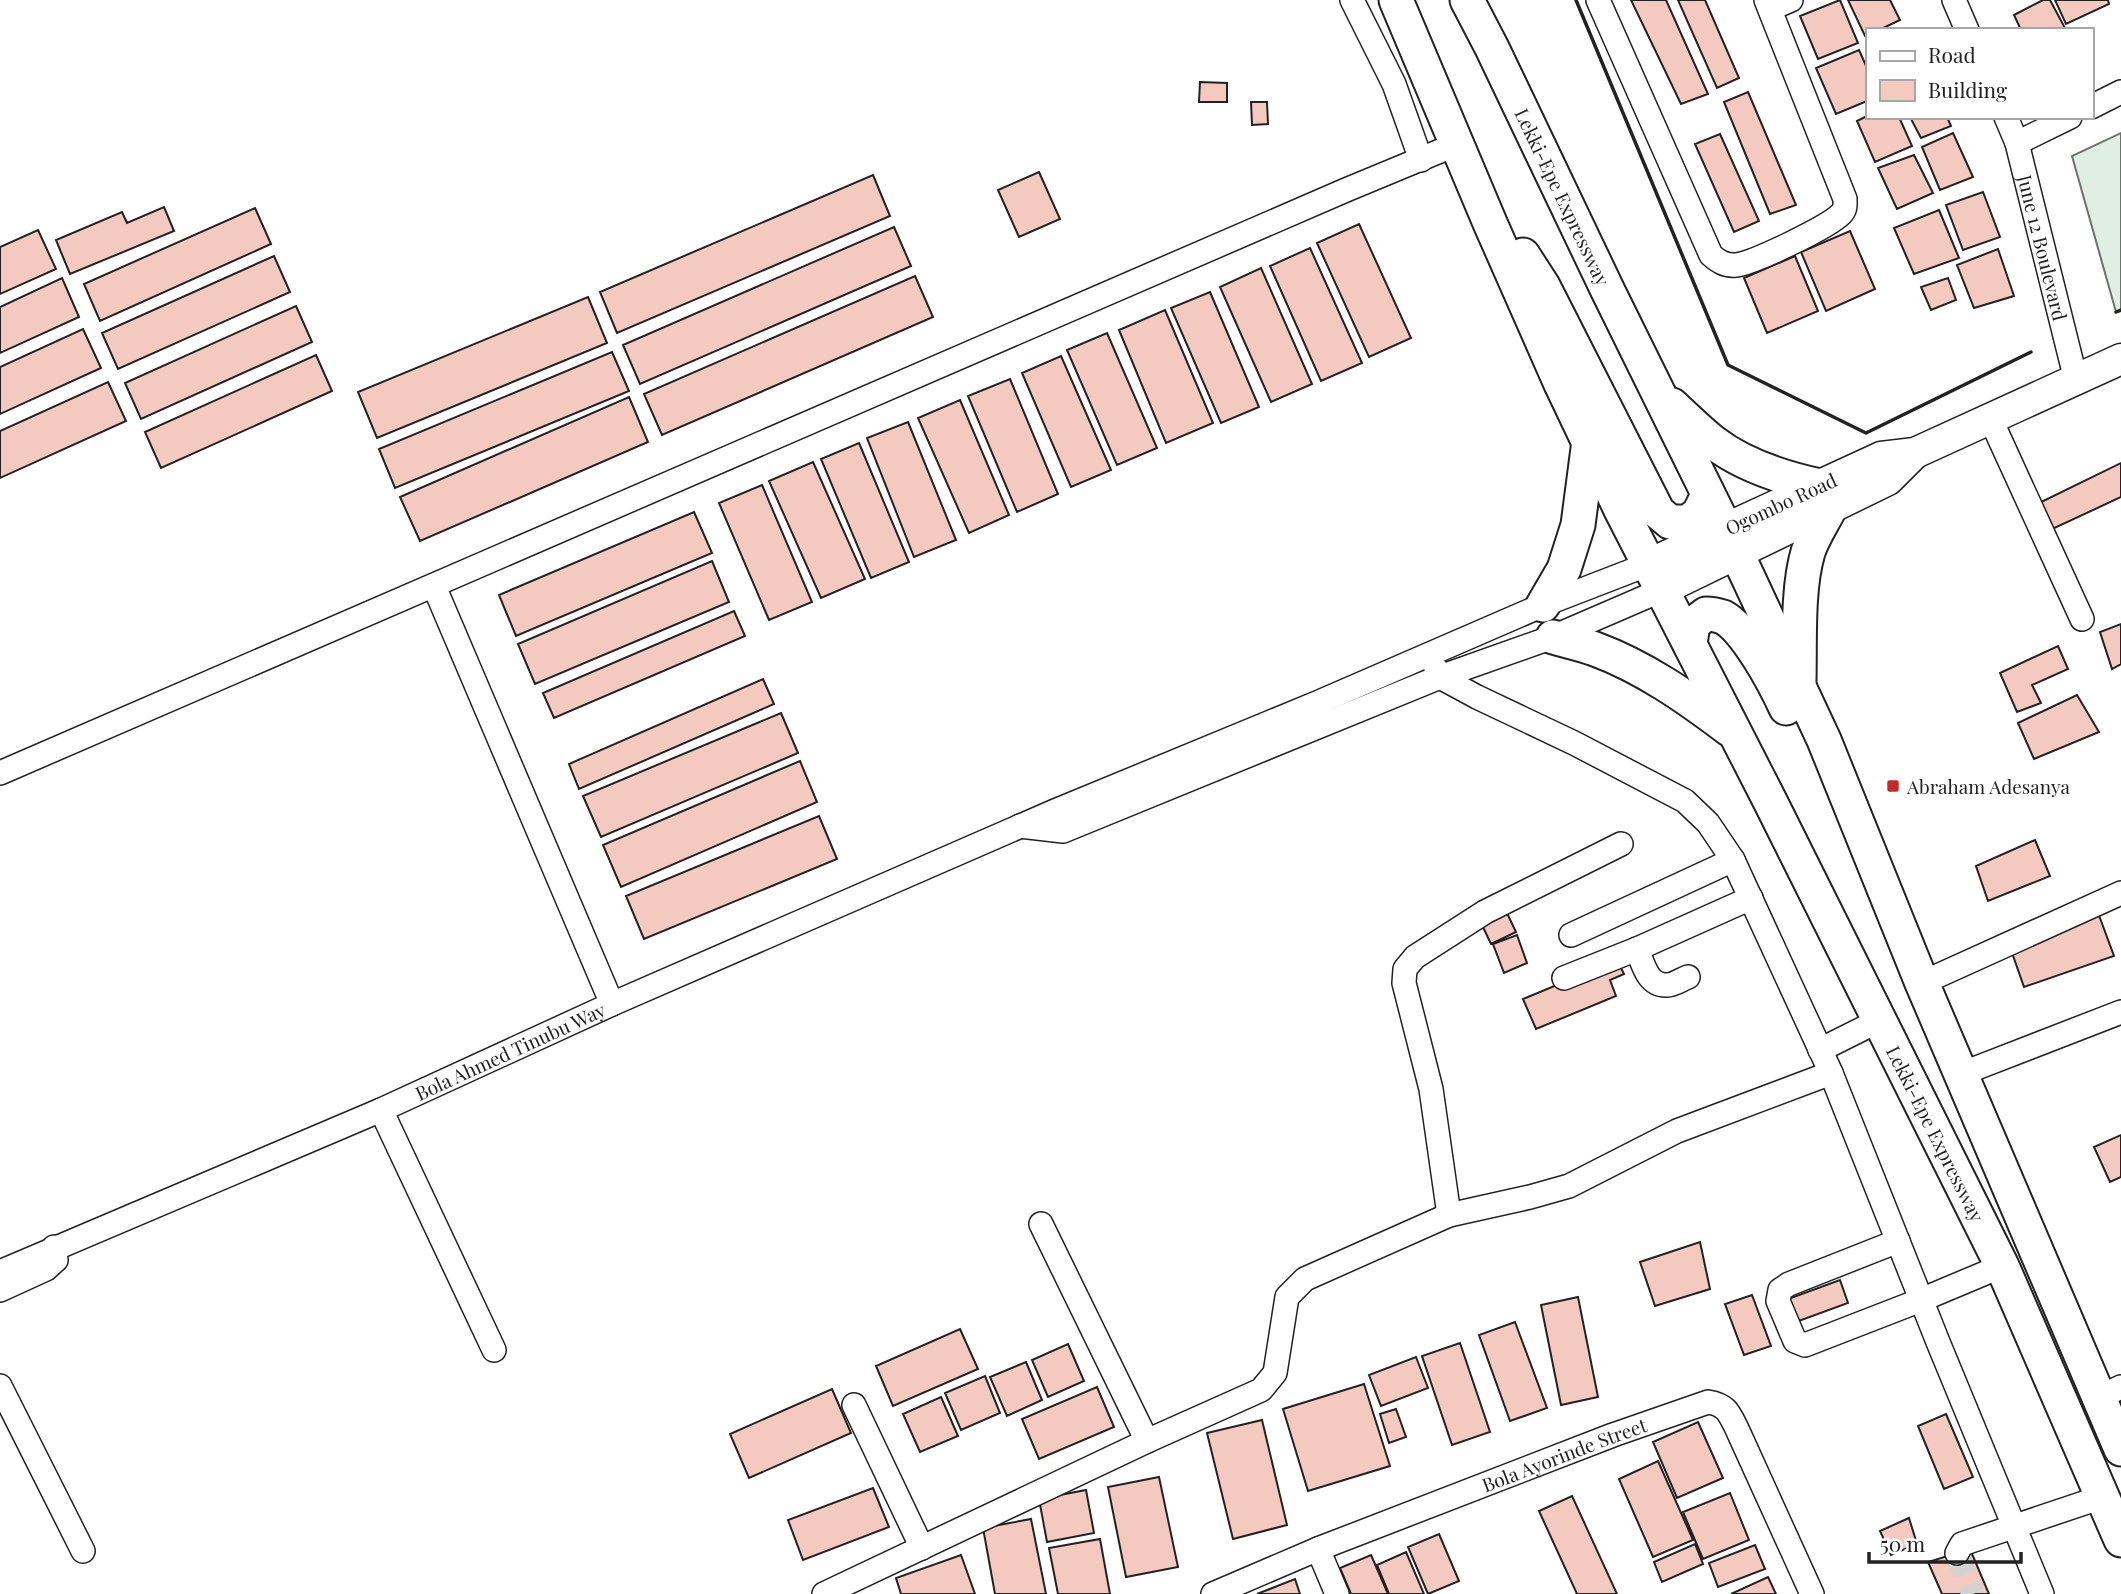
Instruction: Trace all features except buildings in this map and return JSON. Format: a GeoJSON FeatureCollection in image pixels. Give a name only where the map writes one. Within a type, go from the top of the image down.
{"type":"FeatureCollection","features":[{"type":"Feature","properties":{"kind":"highway"},"geometry":{"type":"LineString","coordinates":[[1396,0],[1462,156],[1543,286],[1658,512],[1670,522],[1688,522],[1699,513],[1707,495]]}},
{"type":"Feature","properties":{"kind":"highway","name":"Lekki-Epe Expressway"},"geometry":{"type":"LineString","coordinates":[[1467,0],[1732,542],[1824,740],[1893,910]]}},
{"type":"Feature","properties":{"kind":"highway","name":"Lekki-Epe Expressway"},"geometry":{"type":"LineString","coordinates":[[1462,156],[1589,442],[2002,1266],[2121,1541]]}},
{"type":"Feature","properties":{"kind":"highway"},"geometry":{"type":"LineString","coordinates":[[1660,394],[1714,443],[1740,459],[1799,482],[1825,497],[1805,566],[1799,687]]}},
{"type":"Feature","properties":{"kind":"highway"},"geometry":{"type":"LineString","coordinates":[[1543,605],[1564,569],[1578,525],[1589,442]]}},
{"type":"Feature","properties":{"kind":"highway"},"geometry":{"type":"LineString","coordinates":[[1690,644],[1693,624],[1706,614],[1725,618],[1738,628],[1782,698],[1867,880],[1893,910],[1961,1074],[2110,1392],[2121,1449]]}},
{"type":"Feature","properties":{"kind":"highway"},"geometry":{"type":"LineString","coordinates":[[1553,637],[1596,650],[1640,670],[1696,704],[1737,735]]}},
{"type":"Feature","properties":{"kind":"main road","name":"Ogombo Road"},"geometry":{"type":"LineString","coordinates":[[1656,577],[1825,497],[1888,480],[1915,453],[2121,359]]}},
{"type":"Feature","properties":{"kind":"street"},"geometry":{"type":"LineString","coordinates":[[1352,0],[1394,84],[1421,160]]}},
{"type":"Feature","properties":{"kind":"street"},"geometry":{"type":"LineString","coordinates":[[1598,0],[1711,255],[1717,261],[1730,265],[1744,263],[1797,240],[1840,215],[1846,208],[1824,142],[1768,5],[1791,0]]}},
{"type":"Feature","properties":{"kind":"street"},"geometry":{"type":"LineString","coordinates":[[1954,0],[1966,28]]}},
{"type":"Feature","properties":{"kind":"street"},"geometry":{"type":"LineString","coordinates":[[2093,106],[2121,92]]}},
{"type":"Feature","properties":{"kind":"street","name":"June 12 Boulevard"},"geometry":{"type":"LineString","coordinates":[[2007,119],[2017,143],[2076,380]]}},
{"type":"Feature","properties":{"kind":"street"},"geometry":{"type":"LineString","coordinates":[[2017,143],[2066,119]]}},
{"type":"Feature","properties":{"kind":"street"},"geometry":{"type":"LineString","coordinates":[[0,773],[1308,206],[1421,160],[1462,156]]}},
{"type":"Feature","properties":{"kind":"street"},"geometry":{"type":"LineString","coordinates":[[1991,420],[2082,619]]}},
{"type":"Feature","properties":{"kind":"street"},"geometry":{"type":"LineString","coordinates":[[1020,826],[1063,831],[1440,677],[1553,637],[1656,577]]}},
{"type":"Feature","properties":{"kind":"street","name":"Bola Ahmed Tinubu Way"},"geometry":{"type":"LineString","coordinates":[[0,1272],[381,1110],[612,1004],[1020,826],[1543,605],[1656,577]]}},
{"type":"Feature","properties":{"kind":"street"},"geometry":{"type":"LineString","coordinates":[[434,586],[612,1004]]}},
{"type":"Feature","properties":{"kind":"street"},"geometry":{"type":"LineString","coordinates":[[1429,655],[1440,677],[1685,800],[1708,823],[1733,860],[1831,1073],[2042,1594]]}},
{"type":"Feature","properties":{"kind":"street"},"geometry":{"type":"LineString","coordinates":[[1449,1215],[1432,1089],[1404,984],[1405,969],[1415,957],[1485,912],[1621,844]]}},
{"type":"Feature","properties":{"kind":"street"},"geometry":{"type":"LineString","coordinates":[[1572,936],[1733,860]]}},
{"type":"Feature","properties":{"kind":"street"},"geometry":{"type":"LineString","coordinates":[[1922,982],[2121,893]]}},
{"type":"Feature","properties":{"kind":"street"},"geometry":{"type":"LineString","coordinates":[[1564,978],[1751,898]]}},
{"type":"Feature","properties":{"kind":"street"},"geometry":{"type":"LineString","coordinates":[[1637,949],[1648,975],[1656,982],[1668,985],[1688,976]]}},
{"type":"Feature","properties":{"kind":"street"},"geometry":{"type":"LineString","coordinates":[[1961,1074],[2121,1012]]}},
{"type":"Feature","properties":{"kind":"street"},"geometry":{"type":"LineString","coordinates":[[1820,1050],[1880,1020]]}},
{"type":"Feature","properties":{"kind":"street"},"geometry":{"type":"LineString","coordinates":[[824,1594],[1261,1390],[1275,1373],[1287,1297],[1305,1279],[1449,1215],[1569,1186],[1677,1131],[1831,1073]]}},
{"type":"Feature","properties":{"kind":"street"},"geometry":{"type":"LineString","coordinates":[[381,1110],[494,1350]]}},
{"type":"Feature","properties":{"kind":"street"},"geometry":{"type":"LineString","coordinates":[[1041,1224],[1147,1441]]}},
{"type":"Feature","properties":{"kind":"street"},"geometry":{"type":"LineString","coordinates":[[1898,1241],[1780,1290],[1778,1301],[1795,1341],[1805,1345],[2002,1266]]}},
{"type":"Feature","properties":{"kind":"street"},"geometry":{"type":"LineString","coordinates":[[0,1290],[46,1269],[55,1260],[54,1247]]}},
{"type":"Feature","properties":{"kind":"street"},"geometry":{"type":"LineString","coordinates":[[0,1386],[83,1550]]}},
{"type":"Feature","properties":{"kind":"street","name":"Bola Ayorinde Street"},"geometry":{"type":"LineString","coordinates":[[1213,1594],[1318,1549],[1613,1435],[1707,1402],[1720,1404],[1738,1429],[1812,1594]]}},
{"type":"Feature","properties":{"kind":"street"},"geometry":{"type":"LineString","coordinates":[[854,1405],[922,1548]]}},
{"type":"Feature","properties":{"kind":"street"},"geometry":{"type":"LineString","coordinates":[[1957,1553],[1962,1545],[2102,1497]]}},
{"type":"Feature","properties":{"kind":"street"},"geometry":{"type":"LineString","coordinates":[[1318,1549],[1337,1594]]}},
{"type":"Feature","properties":{"kind":"green space"},"geometry":{"type":"Polygon","coordinates":[[[2121,133],[2121,310],[2116,312],[2072,156],[2121,133]]]}},
{"type":"Feature","properties":{"kind":"tunnel"},"geometry":{"type":"LineString","coordinates":[[1957,1553],[1973,1594]]}},
{"type":"Feature","properties":{"kind":"wall"},"geometry":{"type":"LineString","coordinates":[[1576,0],[1728,365],[1866,433],[2031,352]]}},
{"type":"Feature","properties":{"kind":"wall"},"geometry":{"type":"LineString","coordinates":[[2116,312],[2121,310]]}},
{"type":"Feature","properties":{"kind":"place","name":"Abraham Adesanya"},"geometry":{"type":"Point","coordinates":[1893,786]}}]}
